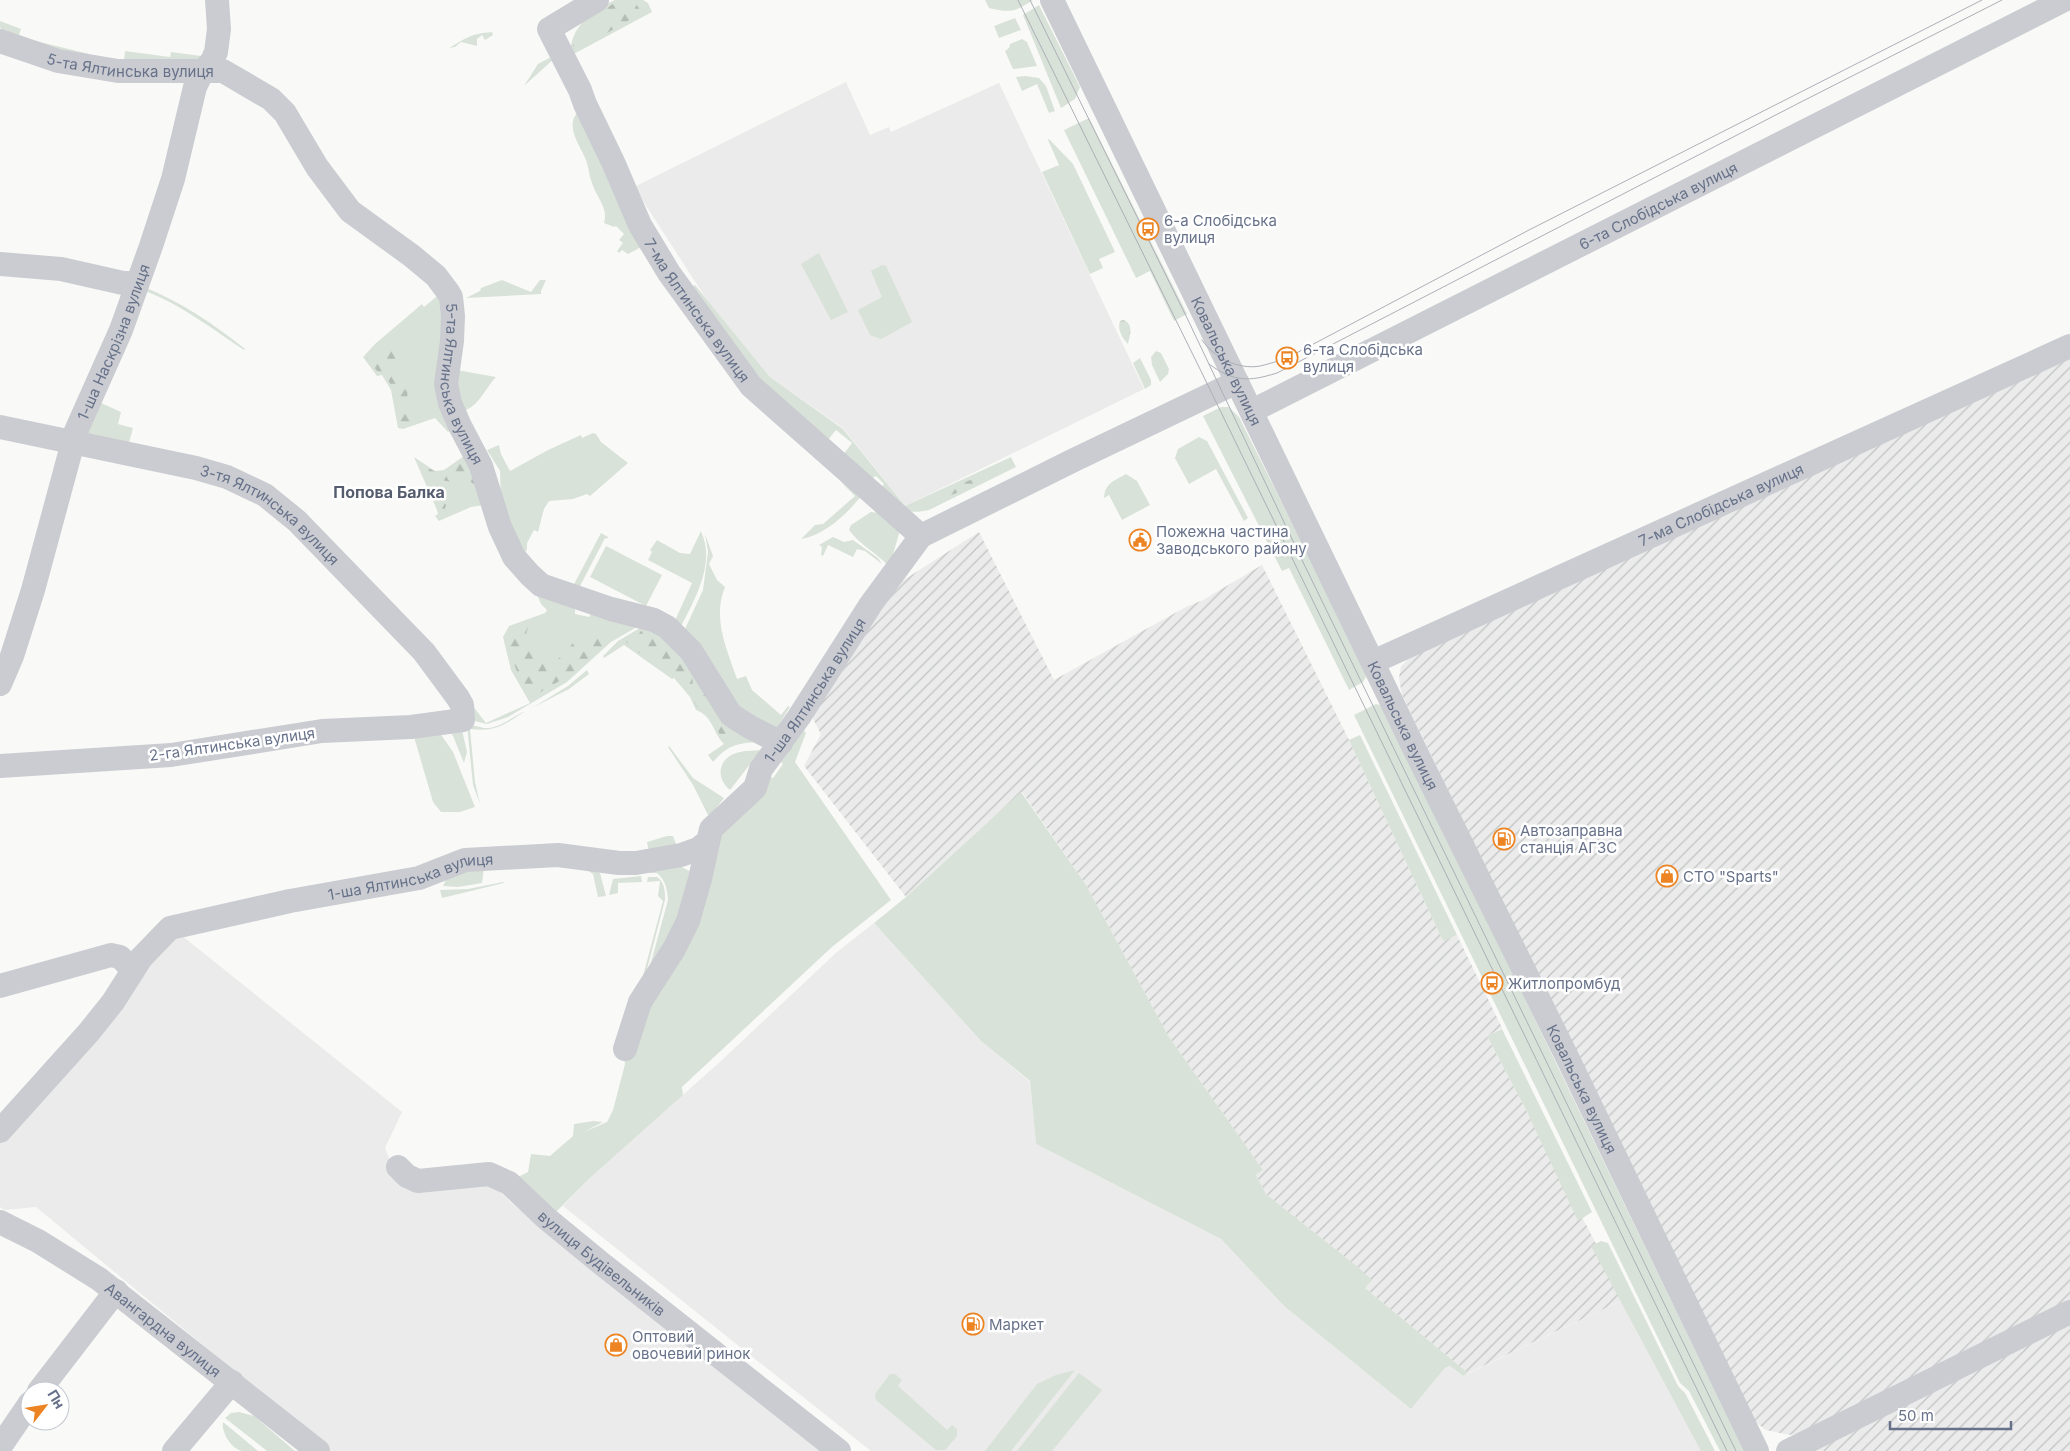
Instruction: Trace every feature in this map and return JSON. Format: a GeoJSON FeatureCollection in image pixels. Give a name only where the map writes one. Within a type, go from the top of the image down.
{"type":"FeatureCollection","features":[{"type":"Feature","properties":{"kind":"street","name":"1-ша Наскрізна вулиця"},"geometry":{"type":"LineString","coordinates":[[0,684],[12,656],[33,590],[73,443],[121,330],[173,179],[195,87],[214,57],[218,41],[218,0]]}},
{"type":"Feature","properties":{"kind":"street","name":"7-ма Ялтинська вулиця"},"geometry":{"type":"LineString","coordinates":[[597,0],[549,29],[614,162],[640,225],[669,273],[751,386],[921,536]]}},
{"type":"Feature","properties":{"kind":"street","name":"Ковальська вулиця"},"geometry":{"type":"LineString","coordinates":[[1052,0],[1758,1451]]}},
{"type":"Feature","properties":{"kind":"street","name":"6-та Слобідська вулиця"},"geometry":{"type":"LineString","coordinates":[[1252,411],[2064,0]]}},
{"type":"Feature","properties":{"kind":"street","name":"5-та Ялтинська вулиця"},"geometry":{"type":"LineString","coordinates":[[0,42],[58,61],[118,71],[223,71],[271,99],[285,113],[317,167],[350,211],[412,256],[436,276],[448,292],[453,316],[452,341],[446,384],[450,403],[458,424],[481,466],[500,527],[514,558],[541,585],[602,606],[654,620],[667,627],[685,643],[697,658],[731,715],[781,743]]}},
{"type":"Feature","properties":{"kind":"street"},"geometry":{"type":"LineString","coordinates":[[0,264],[61,269],[123,282],[137,283]]}},
{"type":"Feature","properties":{"kind":"street","name":"7-ма Слобідська вулиця"},"geometry":{"type":"LineString","coordinates":[[1373,662],[2070,346]]}},
{"type":"Feature","properties":{"kind":"street"},"geometry":{"type":"LineString","coordinates":[[921,536],[1074,460],[1238,382]]}},
{"type":"Feature","properties":{"kind":"street","name":"3-тя Ялтинська вулиця"},"geometry":{"type":"LineString","coordinates":[[0,427],[216,474],[247,486],[273,500],[317,541],[424,652],[458,698],[462,705],[463,720]]}},
{"type":"Feature","properties":{"kind":"street","name":"1-ша Ялтинська вулиця"},"geometry":{"type":"LineString","coordinates":[[625,1049],[640,1002],[674,949],[688,921],[711,829],[755,788],[760,771],[781,743],[871,604],[921,536]]}},
{"type":"Feature","properties":{"kind":"street","name":"2-га Ялтинська вулиця"},"geometry":{"type":"LineString","coordinates":[[0,766],[176,754],[322,731],[411,727],[463,720]]}},
{"type":"Feature","properties":{"kind":"street","name":"1-ша Ялтинська вулиця"},"geometry":{"type":"LineString","coordinates":[[0,1130],[89,1032],[113,1002],[150,947],[165,932],[175,927],[290,901],[432,875],[462,860],[558,855],[619,863],[636,863],[681,855],[698,849],[708,841]]}},
{"type":"Feature","properties":{"kind":"street"},"geometry":{"type":"LineString","coordinates":[[0,986],[111,955],[120,957],[133,970]]}},
{"type":"Feature","properties":{"kind":"street","name":"вулиця Будівельників"},"geometry":{"type":"LineString","coordinates":[[398,1167],[407,1176],[418,1181],[489,1174],[508,1183],[546,1218],[602,1264],[839,1451]]}},
{"type":"Feature","properties":{"kind":"street","name":"Авангардна вулиця"},"geometry":{"type":"LineString","coordinates":[[0,1222],[38,1241],[116,1291],[318,1451]]}},
{"type":"Feature","properties":{"kind":"street"},"geometry":{"type":"LineString","coordinates":[[47,1381],[116,1291]]}},
{"type":"Feature","properties":{"kind":"street"},"geometry":{"type":"LineString","coordinates":[[1788,1451],[2070,1312]]}},
{"type":"Feature","properties":{"kind":"street"},"geometry":{"type":"LineString","coordinates":[[174,1451],[232,1382]]}},
{"type":"Feature","properties":{"kind":"street"},"geometry":{"type":"LineString","coordinates":[[0,1447],[20,1418]]}},
{"type":"Feature","properties":{"kind":"shaded area"},"geometry":{"type":"Polygon","coordinates":[[[846,82],[870,135],[889,127],[891,132],[999,83],[1144,389],[905,506],[843,428],[770,377],[707,300],[634,187],[846,82]]]}},
{"type":"Feature","properties":{"kind":"shaded area"},"geometry":{"type":"Polygon","coordinates":[[[2070,353],[2070,1304],[1815,1430],[1790,1435],[1766,1430],[1754,1421],[1402,695],[1399,678],[1401,666],[1416,652],[2070,353]]]}},
{"type":"Feature","properties":{"kind":"shaded area"},"geometry":{"type":"Polygon","coordinates":[[[979,532],[1054,680],[1186,607],[1203,600],[1262,565],[1351,744],[1443,941],[1457,935],[1502,1028],[1487,1036],[1625,1299],[1468,1373],[1365,1288],[1358,1267],[1266,1194],[1256,1175],[1263,1170],[1169,1037],[1086,885],[1022,792],[906,897],[804,766],[821,734],[810,713],[899,583],[979,532]]]}},
{"type":"Feature","properties":{"kind":"shaded area"},"geometry":{"type":"Polygon","coordinates":[[[874,923],[981,1041],[1030,1082],[1036,1144],[1221,1239],[1284,1306],[1411,1409],[1445,1368],[1450,1366],[1463,1376],[1625,1299],[1705,1451],[871,1451],[563,1206],[590,1178],[722,1060],[837,952],[874,923]]]}},
{"type":"Feature","properties":{"kind":"shaded area"},"geometry":{"type":"Polygon","coordinates":[[[176,931],[402,1112],[385,1148],[394,1171],[486,1179],[514,1205],[597,1273],[828,1451],[331,1451],[36,1207],[4,1210],[0,1207],[0,1139],[176,931]]]}},
{"type":"Feature","properties":{"kind":"shaded area"},"geometry":{"type":"Polygon","coordinates":[[[2070,1319],[2070,1451],[1814,1451],[2070,1319]]]}},
{"type":"Feature","properties":{"kind":"green space"},"geometry":{"type":"Polygon","coordinates":[[[615,0],[643,0],[648,3],[652,12],[570,56],[574,37],[583,22],[597,10],[615,0]]]}},
{"type":"Feature","properties":{"kind":"green space"},"geometry":{"type":"Polygon","coordinates":[[[620,0],[633,1],[639,8],[640,14],[579,49],[574,50],[575,42],[596,30],[602,23],[606,10],[620,0]]]}},
{"type":"Feature","properties":{"kind":"green space"},"geometry":{"type":"Polygon","coordinates":[[[985,0],[1033,0],[1017,9],[1002,11],[989,8],[985,0]]]}},
{"type":"Feature","properties":{"kind":"green space"},"geometry":{"type":"Polygon","coordinates":[[[1039,5],[1080,87],[1075,99],[1061,108],[1023,15],[1039,5]]]}},
{"type":"Feature","properties":{"kind":"green space"},"geometry":{"type":"Polygon","coordinates":[[[1015,18],[1021,30],[999,38],[994,26],[1015,18]]]}},
{"type":"Feature","properties":{"kind":"green space"},"geometry":{"type":"Polygon","coordinates":[[[0,21],[21,29],[19,35],[89,54],[92,59],[3,33],[0,21]]]}},
{"type":"Feature","properties":{"kind":"green space"},"geometry":{"type":"Polygon","coordinates":[[[492,32],[493,35],[485,40],[482,35],[477,39],[477,46],[461,42],[455,47],[449,48],[473,35],[492,32]]]}},
{"type":"Feature","properties":{"kind":"green space"},"geometry":{"type":"Polygon","coordinates":[[[1022,39],[1027,42],[1037,66],[1013,69],[1005,51],[1009,48],[1010,44],[1022,39]]]}},
{"type":"Feature","properties":{"kind":"green space"},"geometry":{"type":"Polygon","coordinates":[[[125,51],[170,57],[171,52],[201,56],[203,64],[124,60],[125,51]]]}},
{"type":"Feature","properties":{"kind":"green space"},"geometry":{"type":"Polygon","coordinates":[[[557,54],[556,57],[524,86],[538,64],[557,54]]]}},
{"type":"Feature","properties":{"kind":"green space"},"geometry":{"type":"Polygon","coordinates":[[[1016,77],[1039,78],[1046,86],[1055,111],[1049,113],[1037,84],[1022,91],[1016,77]]]}},
{"type":"Feature","properties":{"kind":"green space"},"geometry":{"type":"Polygon","coordinates":[[[577,113],[645,245],[628,254],[622,250],[619,253],[617,251],[623,243],[619,240],[624,234],[616,226],[604,223],[605,212],[573,131],[574,119],[577,113]]]}},
{"type":"Feature","properties":{"kind":"green space"},"geometry":{"type":"Polygon","coordinates":[[[1089,118],[1187,314],[1174,321],[1150,271],[1136,278],[1064,130],[1089,118]]]}},
{"type":"Feature","properties":{"kind":"green space"},"geometry":{"type":"Polygon","coordinates":[[[1049,139],[1073,164],[1115,252],[1099,259],[1103,268],[1090,274],[1042,172],[1059,165],[1049,139]]]}},
{"type":"Feature","properties":{"kind":"green space"},"geometry":{"type":"Polygon","coordinates":[[[819,253],[848,312],[831,320],[801,264],[819,253]]]}},
{"type":"Feature","properties":{"kind":"green space"},"geometry":{"type":"Polygon","coordinates":[[[882,265],[886,266],[912,322],[881,339],[870,335],[858,310],[882,297],[871,271],[882,265]]]}},
{"type":"Feature","properties":{"kind":"green space"},"geometry":{"type":"Polygon","coordinates":[[[502,280],[531,292],[540,280],[546,280],[541,294],[466,298],[480,291],[481,288],[502,280]]]}},
{"type":"Feature","properties":{"kind":"green space"},"geometry":{"type":"Polygon","coordinates":[[[695,285],[770,377],[843,429],[905,506],[1011,457],[1016,467],[929,510],[920,512],[906,511],[878,491],[884,484],[876,476],[866,481],[840,459],[852,443],[836,430],[824,445],[754,385],[686,291],[695,285]]]}},
{"type":"Feature","properties":{"kind":"green space"},"geometry":{"type":"Polygon","coordinates":[[[144,287],[197,314],[245,349],[173,304],[148,292],[143,294],[144,287]]]}},
{"type":"Feature","properties":{"kind":"green space"},"geometry":{"type":"Polygon","coordinates":[[[441,293],[454,428],[448,432],[435,418],[403,429],[398,428],[391,390],[382,375],[377,376],[363,357],[375,344],[422,304],[424,307],[441,293]]]}},
{"type":"Feature","properties":{"kind":"green space"},"geometry":{"type":"Polygon","coordinates":[[[1124,320],[1130,327],[1128,344],[1122,336],[1119,324],[1120,321],[1124,320]]]}},
{"type":"Feature","properties":{"kind":"green space"},"geometry":{"type":"Polygon","coordinates":[[[392,336],[397,367],[404,375],[408,384],[407,402],[422,417],[415,423],[405,426],[399,426],[392,387],[385,375],[377,371],[367,358],[373,350],[381,349],[386,337],[392,336]]]}},
{"type":"Feature","properties":{"kind":"green space"},"geometry":{"type":"Polygon","coordinates":[[[1156,351],[1161,353],[1169,369],[1168,374],[1160,382],[1152,365],[1151,357],[1156,351]]]}},
{"type":"Feature","properties":{"kind":"green space"},"geometry":{"type":"Polygon","coordinates":[[[1140,358],[1151,380],[1151,385],[1145,389],[1133,363],[1140,358]]]}},
{"type":"Feature","properties":{"kind":"green space"},"geometry":{"type":"Polygon","coordinates":[[[457,370],[496,377],[472,407],[467,410],[461,411],[457,402],[457,370]]]}},
{"type":"Feature","properties":{"kind":"green space"},"geometry":{"type":"Polygon","coordinates":[[[99,402],[121,412],[118,424],[133,428],[127,450],[83,439],[99,402]]]}},
{"type":"Feature","properties":{"kind":"green space"},"geometry":{"type":"Polygon","coordinates":[[[1221,407],[1229,407],[1239,417],[1364,667],[1366,677],[1363,682],[1349,690],[1289,568],[1282,571],[1203,416],[1221,407]]]}},
{"type":"Feature","properties":{"kind":"green space"},"geometry":{"type":"Polygon","coordinates":[[[593,433],[596,434],[601,442],[628,463],[590,496],[587,494],[573,499],[549,501],[544,509],[538,532],[534,530],[527,543],[527,550],[521,556],[501,502],[500,471],[487,450],[499,445],[501,454],[510,471],[548,450],[581,435],[582,438],[593,433]]]}},
{"type":"Feature","properties":{"kind":"green space"},"geometry":{"type":"Polygon","coordinates":[[[1199,437],[1207,441],[1248,518],[1244,521],[1216,469],[1189,484],[1175,458],[1178,449],[1199,437]]]}},
{"type":"Feature","properties":{"kind":"green space"},"geometry":{"type":"Polygon","coordinates":[[[464,456],[484,505],[471,507],[439,521],[435,516],[438,514],[437,510],[414,457],[435,471],[444,470],[464,456]]]}},
{"type":"Feature","properties":{"kind":"green space"},"geometry":{"type":"Polygon","coordinates":[[[464,459],[473,476],[478,494],[470,481],[466,483],[466,493],[451,482],[437,479],[434,483],[446,505],[444,512],[419,463],[438,473],[450,469],[464,459]]]}},
{"type":"Feature","properties":{"kind":"green space"},"geometry":{"type":"Polygon","coordinates":[[[994,470],[1000,470],[960,492],[940,497],[944,491],[994,470]]]}},
{"type":"Feature","properties":{"kind":"green space"},"geometry":{"type":"Polygon","coordinates":[[[1126,474],[1137,481],[1150,505],[1122,520],[1109,495],[1104,498],[1108,486],[1126,474]]]}},
{"type":"Feature","properties":{"kind":"green space"},"geometry":{"type":"Polygon","coordinates":[[[841,482],[862,495],[835,523],[819,533],[801,539],[815,525],[823,524],[855,496],[841,482]]]}},
{"type":"Feature","properties":{"kind":"green space"},"geometry":{"type":"Polygon","coordinates":[[[871,512],[889,514],[900,530],[892,558],[888,565],[849,530],[851,525],[871,512]]]}},
{"type":"Feature","properties":{"kind":"green space"},"geometry":{"type":"Polygon","coordinates":[[[701,531],[706,548],[706,561],[702,581],[679,630],[673,625],[692,583],[648,560],[652,552],[650,550],[657,540],[680,553],[690,554],[701,531]]]}},
{"type":"Feature","properties":{"kind":"green space"},"geometry":{"type":"Polygon","coordinates":[[[601,533],[608,537],[607,539],[605,538],[578,590],[572,588],[601,533]]]}},
{"type":"Feature","properties":{"kind":"green space"},"geometry":{"type":"Polygon","coordinates":[[[705,534],[713,556],[709,564],[717,580],[725,587],[721,599],[720,622],[725,645],[737,679],[746,676],[752,690],[781,715],[788,706],[790,707],[777,727],[771,729],[739,709],[685,629],[703,590],[708,552],[705,534]]]}},
{"type":"Feature","properties":{"kind":"green space"},"geometry":{"type":"Polygon","coordinates":[[[833,537],[844,542],[853,540],[878,558],[882,564],[865,551],[857,549],[853,557],[828,545],[823,556],[821,555],[822,547],[819,545],[833,537]]]}},
{"type":"Feature","properties":{"kind":"green space"},"geometry":{"type":"Polygon","coordinates":[[[606,546],[662,575],[646,606],[590,577],[606,546]]]}},
{"type":"Feature","properties":{"kind":"green space"},"geometry":{"type":"Polygon","coordinates":[[[536,593],[575,608],[575,614],[589,617],[592,613],[642,624],[611,642],[567,682],[508,717],[487,724],[466,719],[437,660],[486,723],[530,703],[511,670],[503,637],[509,626],[545,613],[547,610],[541,604],[536,593]]]}},
{"type":"Feature","properties":{"kind":"green space"},"geometry":{"type":"Polygon","coordinates":[[[529,623],[526,640],[529,649],[539,659],[549,663],[558,659],[581,638],[605,639],[606,641],[592,657],[576,670],[539,693],[533,694],[520,679],[511,656],[507,638],[511,628],[529,623]]]}},
{"type":"Feature","properties":{"kind":"green space"},"geometry":{"type":"Polygon","coordinates":[[[640,628],[659,631],[755,742],[732,747],[723,752],[713,762],[708,755],[724,744],[706,716],[696,710],[690,697],[674,678],[672,679],[624,645],[604,658],[603,656],[618,641],[640,628]]]}},
{"type":"Feature","properties":{"kind":"green space"},"geometry":{"type":"Polygon","coordinates":[[[648,629],[667,642],[686,661],[692,673],[693,685],[703,690],[711,712],[727,728],[729,737],[726,741],[722,739],[708,714],[697,707],[678,677],[636,651],[626,642],[627,638],[631,635],[637,636],[642,630],[648,629]]]}},
{"type":"Feature","properties":{"kind":"green space"},"geometry":{"type":"Polygon","coordinates":[[[587,670],[589,674],[569,689],[532,708],[568,686],[587,670]]]}},
{"type":"Feature","properties":{"kind":"green space"},"geometry":{"type":"Polygon","coordinates":[[[1376,704],[1383,706],[1744,1451],[1720,1451],[1689,1391],[1680,1383],[1354,715],[1376,704]]]}},
{"type":"Feature","properties":{"kind":"green space"},"geometry":{"type":"Polygon","coordinates":[[[523,712],[511,721],[493,728],[470,729],[475,782],[480,804],[473,785],[467,725],[484,728],[494,727],[523,712]]]}},
{"type":"Feature","properties":{"kind":"green space"},"geometry":{"type":"Polygon","coordinates":[[[800,726],[806,733],[795,762],[891,900],[832,947],[682,1087],[683,1095],[590,1178],[552,1216],[516,1178],[528,1172],[531,1154],[550,1156],[573,1136],[574,1124],[593,1121],[603,1122],[584,1132],[607,1122],[613,1110],[625,1064],[624,1059],[640,1002],[709,845],[766,775],[773,778],[783,764],[776,758],[800,726]]]}},
{"type":"Feature","properties":{"kind":"green space"},"geometry":{"type":"Polygon","coordinates":[[[447,727],[462,730],[467,752],[464,763],[453,736],[447,727]]]}},
{"type":"Feature","properties":{"kind":"green space"},"geometry":{"type":"Polygon","coordinates":[[[437,729],[453,752],[475,807],[460,812],[441,812],[433,802],[412,730],[437,729]]]}},
{"type":"Feature","properties":{"kind":"green space"},"geometry":{"type":"Polygon","coordinates":[[[1360,735],[1457,935],[1443,941],[1349,740],[1360,735]]]}},
{"type":"Feature","properties":{"kind":"green space"},"geometry":{"type":"Polygon","coordinates":[[[669,746],[693,778],[724,798],[713,812],[708,815],[693,785],[669,746]]]}},
{"type":"Feature","properties":{"kind":"green space"},"geometry":{"type":"Polygon","coordinates":[[[761,750],[730,790],[722,779],[721,768],[723,762],[733,754],[743,751],[761,750]]]}},
{"type":"Feature","properties":{"kind":"green space"},"geometry":{"type":"Polygon","coordinates":[[[1021,792],[1086,885],[1169,1037],[1263,1170],[1256,1175],[1266,1194],[1358,1267],[1372,1280],[1365,1288],[1468,1373],[1463,1376],[1450,1366],[1445,1368],[1411,1409],[1284,1306],[1221,1239],[1036,1144],[1030,1081],[981,1041],[874,923],[906,897],[1021,792]]]}},
{"type":"Feature","properties":{"kind":"green space"},"geometry":{"type":"Polygon","coordinates":[[[673,836],[676,844],[649,853],[647,842],[673,836]]]}},
{"type":"Feature","properties":{"kind":"green space"},"geometry":{"type":"Polygon","coordinates":[[[673,862],[698,876],[647,977],[668,900],[664,882],[657,873],[649,873],[649,866],[673,862]]]}},
{"type":"Feature","properties":{"kind":"green space"},"geometry":{"type":"Polygon","coordinates":[[[579,865],[600,873],[606,896],[598,897],[593,874],[579,865]]]}},
{"type":"Feature","properties":{"kind":"green space"},"geometry":{"type":"Polygon","coordinates":[[[484,868],[482,883],[458,887],[443,886],[448,876],[484,868]]]}},
{"type":"Feature","properties":{"kind":"green space"},"geometry":{"type":"Polygon","coordinates":[[[641,876],[642,882],[618,883],[618,893],[609,895],[613,879],[641,876]]]}},
{"type":"Feature","properties":{"kind":"green space"},"geometry":{"type":"Polygon","coordinates":[[[648,877],[657,877],[662,882],[665,890],[665,900],[645,977],[643,976],[663,901],[658,896],[660,881],[647,882],[648,877]]]}},
{"type":"Feature","properties":{"kind":"green space"},"geometry":{"type":"Polygon","coordinates":[[[503,882],[442,898],[440,890],[468,889],[503,882]]]}},
{"type":"Feature","properties":{"kind":"green space"},"geometry":{"type":"Polygon","coordinates":[[[1502,1029],[1592,1212],[1578,1221],[1527,1112],[1487,1036],[1502,1029]]]}},
{"type":"Feature","properties":{"kind":"green space"},"geometry":{"type":"Polygon","coordinates":[[[1601,1241],[1608,1243],[1678,1386],[1685,1393],[1715,1451],[1701,1451],[1591,1246],[1601,1241]]]}},
{"type":"Feature","properties":{"kind":"green space"},"geometry":{"type":"Polygon","coordinates":[[[1075,1370],[1011,1451],[985,1451],[1037,1384],[1056,1375],[1075,1370]]]}},
{"type":"Feature","properties":{"kind":"green space"},"geometry":{"type":"Polygon","coordinates":[[[1079,1373],[1102,1390],[1052,1451],[1017,1451],[1079,1373]]]}},
{"type":"Feature","properties":{"kind":"green space"},"geometry":{"type":"Polygon","coordinates":[[[890,1374],[895,1374],[902,1380],[898,1386],[947,1430],[952,1425],[957,1429],[957,1436],[945,1450],[936,1450],[876,1400],[875,1394],[890,1374]]]}},
{"type":"Feature","properties":{"kind":"green space"},"geometry":{"type":"Polygon","coordinates":[[[239,1412],[254,1416],[295,1451],[267,1451],[225,1418],[231,1413],[239,1412]]]}},
{"type":"Feature","properties":{"kind":"green space"},"geometry":{"type":"Polygon","coordinates":[[[223,1422],[258,1451],[242,1451],[234,1447],[225,1435],[223,1422]]]}},
{"type":"Feature","properties":{"kind":"tram line"},"geometry":{"type":"LineString","coordinates":[[1018,0],[1199,367],[1727,1451]]}},
{"type":"Feature","properties":{"kind":"tram line"},"geometry":{"type":"LineString","coordinates":[[1030,0],[1188,320],[1302,560],[1736,1451]]}},
{"type":"Feature","properties":{"kind":"tram line"},"geometry":{"type":"LineString","coordinates":[[1202,340],[1220,357],[1244,366],[1260,366],[1287,358],[1529,230],[1982,0]]}},
{"type":"Feature","properties":{"kind":"tram line"},"geometry":{"type":"LineString","coordinates":[[1209,364],[1226,374],[1242,379],[1258,378],[1277,373],[2002,0]]}},
{"type":"Feature","properties":{"kind":"place","name":"6-а Слобідська вулиця"},"geometry":{"type":"Point","coordinates":[1148,229]}},
{"type":"Feature","properties":{"kind":"place","name":"6-та Слобідська вулиця"},"geometry":{"type":"Point","coordinates":[1287,358]}},
{"type":"Feature","properties":{"kind":"place","name":"Пожежна частина Заводського району"},"geometry":{"type":"Point","coordinates":[1140,540]}},
{"type":"Feature","properties":{"kind":"place","name":"Автозаправна станція АГЗС"},"geometry":{"type":"Point","coordinates":[1504,839]}},
{"type":"Feature","properties":{"kind":"place","name":"СТО \"Sparts\""},"geometry":{"type":"Point","coordinates":[1667,876]}},
{"type":"Feature","properties":{"kind":"place","name":"Житлопромбуд"},"geometry":{"type":"Point","coordinates":[1492,983]}},
{"type":"Feature","properties":{"kind":"place","name":"Маркет"},"geometry":{"type":"Point","coordinates":[973,1324]}},
{"type":"Feature","properties":{"kind":"place","name":"Оптовий овочевий ринок"},"geometry":{"type":"Point","coordinates":[616,1345]}},
{"type":"Feature","properties":{"kind":"district","name":"Попова Балка"},"geometry":{"type":"Point","coordinates":[389,492]}}]}
